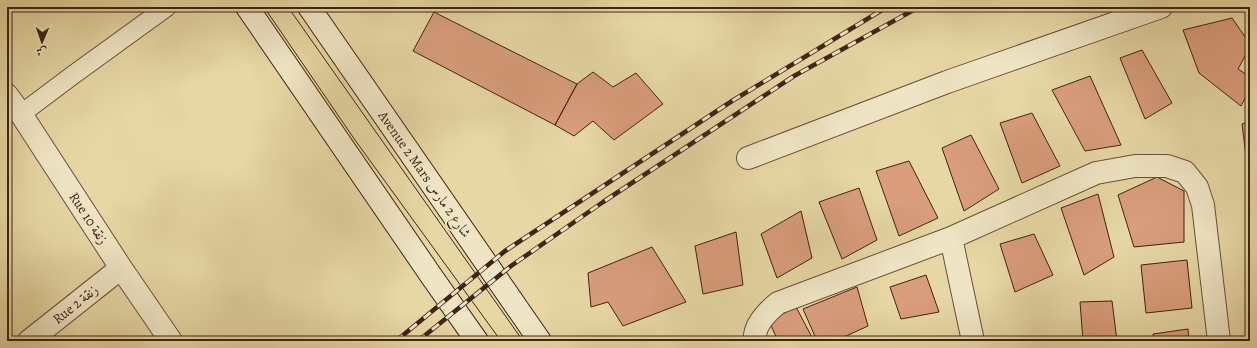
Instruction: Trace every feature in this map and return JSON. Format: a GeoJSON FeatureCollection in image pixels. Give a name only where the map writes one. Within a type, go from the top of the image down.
{"type":"FeatureCollection","features":[{"type":"Feature","properties":{"kind":"street"},"geometry":{"type":"LineString","coordinates":[[14,118],[167,7]]}},
{"type":"Feature","properties":{"kind":"street"},"geometry":{"type":"LineString","coordinates":[[247,7],[427,271],[477,341]]}},
{"type":"Feature","properties":{"kind":"street","name":"Avenue 2 Mars شارع 2 مارس"},"geometry":{"type":"LineString","coordinates":[[309,7],[540,341]]}},
{"type":"Feature","properties":{"kind":"street"},"geometry":{"type":"LineString","coordinates":[[748,158],[947,82],[1161,7]]}},
{"type":"Feature","properties":{"kind":"street","name":"Rue 10 زنقة"},"geometry":{"type":"LineString","coordinates":[[7,94],[14,118],[171,341]]}},
{"type":"Feature","properties":{"kind":"street"},"geometry":{"type":"LineString","coordinates":[[755,341],[758,326],[766,313],[778,303],[950,238],[1096,173],[1135,166],[1167,166],[1185,172],[1197,187],[1203,205],[1219,341]]}},
{"type":"Feature","properties":{"kind":"street"},"geometry":{"type":"LineString","coordinates":[[950,238],[974,341]]}},
{"type":"Feature","properties":{"kind":"street","name":"Rue 2 زنقة"},"geometry":{"type":"LineString","coordinates":[[29,341],[121,268]]}},
{"type":"Feature","properties":{"kind":"building"},"geometry":{"type":"Polygon","coordinates":[[[434,12],[577,84],[555,125],[413,51],[434,12]]]}},
{"type":"Feature","properties":{"kind":"building"},"geometry":{"type":"Polygon","coordinates":[[[1232,18],[1250,44],[1250,47],[1238,69],[1250,77],[1250,89],[1241,106],[1199,73],[1183,30],[1232,18]]]}},
{"type":"Feature","properties":{"kind":"building"},"geometry":{"type":"Polygon","coordinates":[[[1142,50],[1172,103],[1145,119],[1120,58],[1142,50]]]}},
{"type":"Feature","properties":{"kind":"building"},"geometry":{"type":"Polygon","coordinates":[[[593,72],[613,87],[636,73],[663,104],[614,140],[593,121],[574,136],[555,125],[577,84],[593,72]]]}},
{"type":"Feature","properties":{"kind":"building"},"geometry":{"type":"Polygon","coordinates":[[[1090,76],[1121,145],[1085,151],[1052,90],[1090,76]]]}},
{"type":"Feature","properties":{"kind":"building"},"geometry":{"type":"Polygon","coordinates":[[[1032,113],[1060,166],[1022,183],[1000,123],[1032,113]]]}},
{"type":"Feature","properties":{"kind":"building"},"geometry":{"type":"Polygon","coordinates":[[[1250,122],[1250,172],[1248,172],[1242,124],[1250,122]]]}},
{"type":"Feature","properties":{"kind":"building"},"geometry":{"type":"Polygon","coordinates":[[[971,135],[999,189],[964,211],[942,148],[971,135]]]}},
{"type":"Feature","properties":{"kind":"building"},"geometry":{"type":"Polygon","coordinates":[[[909,161],[938,218],[899,236],[876,171],[909,161]]]}},
{"type":"Feature","properties":{"kind":"building"},"geometry":{"type":"Polygon","coordinates":[[[1157,177],[1184,191],[1184,242],[1134,247],[1118,195],[1157,177]]]}},
{"type":"Feature","properties":{"kind":"building"},"geometry":{"type":"Polygon","coordinates":[[[859,188],[877,240],[842,259],[819,202],[859,188]]]}},
{"type":"Feature","properties":{"kind":"building"},"geometry":{"type":"Polygon","coordinates":[[[1247,189],[1250,189],[1250,222],[1247,189]]]}},
{"type":"Feature","properties":{"kind":"building"},"geometry":{"type":"Polygon","coordinates":[[[1098,194],[1114,257],[1084,275],[1061,208],[1098,194]]]}},
{"type":"Feature","properties":{"kind":"building"},"geometry":{"type":"Polygon","coordinates":[[[801,211],[812,258],[777,278],[761,234],[801,211]]]}},
{"type":"Feature","properties":{"kind":"building"},"geometry":{"type":"Polygon","coordinates":[[[736,232],[743,285],[703,294],[695,246],[736,232]]]}},
{"type":"Feature","properties":{"kind":"building"},"geometry":{"type":"Polygon","coordinates":[[[1034,234],[1053,275],[1015,292],[1000,244],[1034,234]]]}},
{"type":"Feature","properties":{"kind":"building"},"geometry":{"type":"Polygon","coordinates":[[[652,247],[686,302],[623,326],[608,302],[591,307],[588,273],[652,247]]]}},
{"type":"Feature","properties":{"kind":"building"},"geometry":{"type":"Polygon","coordinates":[[[1187,260],[1192,308],[1146,313],[1141,265],[1187,260]]]}},
{"type":"Feature","properties":{"kind":"building"},"geometry":{"type":"Polygon","coordinates":[[[926,275],[939,312],[901,319],[890,287],[926,275]]]}},
{"type":"Feature","properties":{"kind":"building"},"geometry":{"type":"Polygon","coordinates":[[[857,287],[868,326],[835,341],[817,341],[803,309],[857,287]]]}},
{"type":"Feature","properties":{"kind":"building"},"geometry":{"type":"Polygon","coordinates":[[[1112,301],[1117,341],[1083,341],[1080,302],[1112,301]]]}},
{"type":"Feature","properties":{"kind":"building"},"geometry":{"type":"Polygon","coordinates":[[[796,307],[814,341],[778,341],[769,321],[796,307]]]}},
{"type":"Feature","properties":{"kind":"building"},"geometry":{"type":"Polygon","coordinates":[[[1188,329],[1189,341],[1154,341],[1153,334],[1188,329]]]}},
{"type":"Feature","properties":{"kind":"tram line"},"geometry":{"type":"LineString","coordinates":[[264,7],[355,140],[501,341]]}},
{"type":"Feature","properties":{"kind":"tram line"},"geometry":{"type":"LineString","coordinates":[[288,7],[523,341]]}},
{"type":"Feature","properties":{"kind":"railway"},"geometry":{"type":"LineString","coordinates":[[396,341],[505,251],[732,101],[887,7]]}},
{"type":"Feature","properties":{"kind":"railway"},"geometry":{"type":"LineString","coordinates":[[418,341],[511,266],[603,202],[794,76],[919,7]]}}]}
